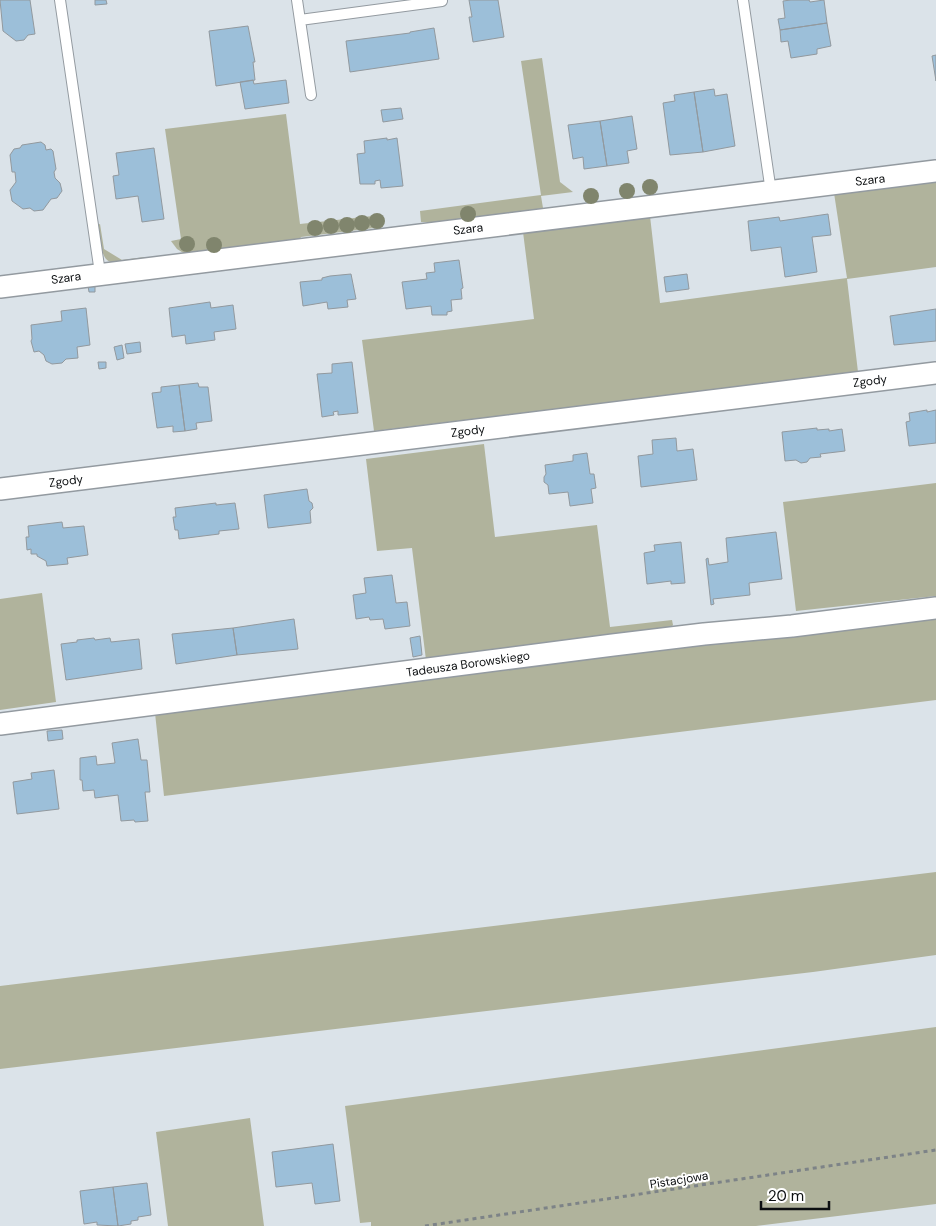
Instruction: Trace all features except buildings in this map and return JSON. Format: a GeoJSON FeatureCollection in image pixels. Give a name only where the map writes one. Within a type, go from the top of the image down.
{"type":"FeatureCollection","features":[{"type":"Feature","properties":{"kind":"street","name":"Szara"},"geometry":{"type":"LineString","coordinates":[[0,287],[936,171]]}},
{"type":"Feature","properties":{"kind":"street","name":"Zgody"},"geometry":{"type":"LineString","coordinates":[[0,489],[936,373]]}},
{"type":"Feature","properties":{"kind":"street","name":"Tadeusza Borowskiego"},"geometry":{"type":"LineString","coordinates":[[0,724],[622,644],[936,608]]}},
{"type":"Feature","properties":{"kind":"lane"},"geometry":{"type":"LineString","coordinates":[[60,0],[100,274]]}},
{"type":"Feature","properties":{"kind":"lane"},"geometry":{"type":"LineString","coordinates":[[298,0],[310,94]]}},
{"type":"Feature","properties":{"kind":"lane"},"geometry":{"type":"LineString","coordinates":[[743,0],[771,192]]}},
{"type":"Feature","properties":{"kind":"lane"},"geometry":{"type":"LineString","coordinates":[[300,20],[442,1]]}},
{"type":"Feature","properties":{"kind":"path","name":"Pistacjowa"},"geometry":{"type":"LineString","coordinates":[[425,1226],[936,1150]]}},
{"type":"Feature","properties":{"kind":"green space"},"geometry":{"type":"Polygon","coordinates":[[[542,58],[560,182],[573,192],[541,196],[544,214],[437,225],[433,222],[421,222],[420,211],[541,195],[521,61],[542,58]]]}},
{"type":"Feature","properties":{"kind":"green space"},"geometry":{"type":"Polygon","coordinates":[[[286,114],[300,224],[381,215],[382,227],[301,237],[299,241],[185,254],[177,249],[171,241],[181,239],[165,129],[286,114]]]}},
{"type":"Feature","properties":{"kind":"green space"},"geometry":{"type":"Polygon","coordinates":[[[936,180],[936,267],[847,279],[858,372],[374,431],[362,340],[534,319],[523,232],[650,216],[660,303],[847,278],[834,193],[936,180]]]}},
{"type":"Feature","properties":{"kind":"green space"},"geometry":{"type":"Polygon","coordinates":[[[100,224],[104,249],[122,260],[145,257],[145,261],[113,263],[108,261],[102,249],[97,225],[100,224]]]}},
{"type":"Feature","properties":{"kind":"green space"},"geometry":{"type":"Polygon","coordinates":[[[484,444],[495,537],[597,525],[610,627],[672,620],[673,625],[670,629],[426,660],[412,548],[377,551],[366,459],[484,444]]]}},
{"type":"Feature","properties":{"kind":"green space"},"geometry":{"type":"Polygon","coordinates":[[[936,483],[936,596],[796,611],[783,502],[936,483]]]}},
{"type":"Feature","properties":{"kind":"green space"},"geometry":{"type":"Polygon","coordinates":[[[42,593],[56,702],[0,710],[0,599],[42,593]]]}},
{"type":"Feature","properties":{"kind":"green space"},"geometry":{"type":"Polygon","coordinates":[[[936,617],[936,700],[164,796],[155,713],[616,653],[936,617]]]}},
{"type":"Feature","properties":{"kind":"green space"},"geometry":{"type":"Polygon","coordinates":[[[936,872],[936,955],[813,972],[0,1069],[0,986],[936,872]]]}},
{"type":"Feature","properties":{"kind":"green space"},"geometry":{"type":"Polygon","coordinates":[[[936,1027],[936,1204],[756,1226],[371,1226],[371,1222],[360,1223],[345,1106],[936,1027]]]}},
{"type":"Feature","properties":{"kind":"green space"},"geometry":{"type":"Polygon","coordinates":[[[250,1118],[264,1226],[168,1226],[156,1132],[250,1118]]]}}]}
